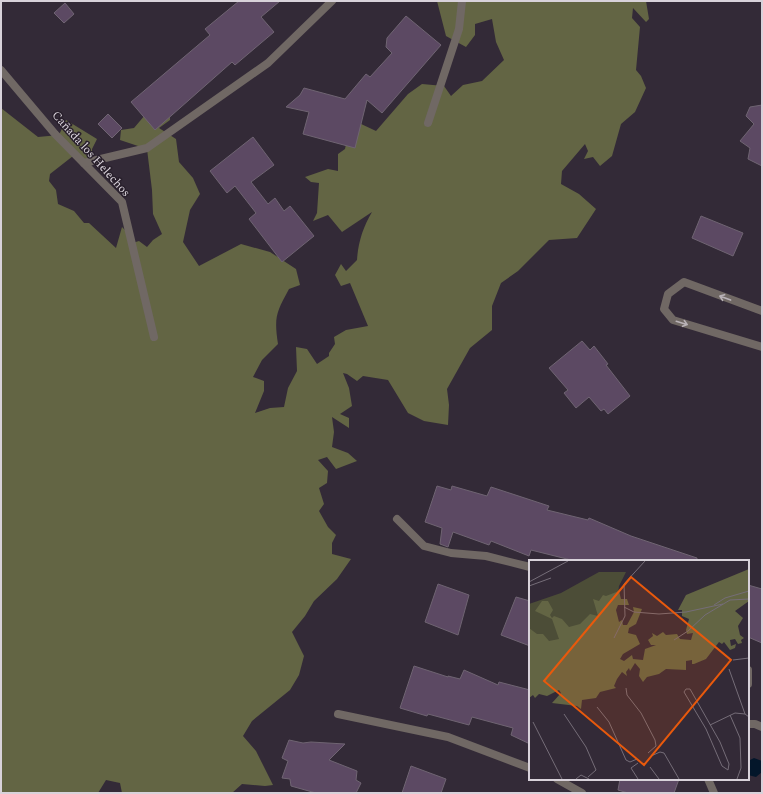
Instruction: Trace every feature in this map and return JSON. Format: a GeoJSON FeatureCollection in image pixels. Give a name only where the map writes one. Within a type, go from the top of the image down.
{"type":"FeatureCollection","features":[{"type":"Feature","properties":{"kind":"street"},"geometry":{"type":"LineString","coordinates":[[84,164],[148,148],[268,63],[332,1]]}},
{"type":"Feature","properties":{"kind":"street"},"geometry":{"type":"LineString","coordinates":[[428,122],[459,29],[462,1]]}},
{"type":"Feature","properties":{"kind":"street","name":"Cañada los Helechos"},"geometry":{"type":"LineString","coordinates":[[1,70],[55,134],[122,202],[154,337]]}},
{"type":"Feature","properties":{"kind":"street"},"geometry":{"type":"LineString","coordinates":[[762,311],[684,282],[668,294],[664,309],[673,320],[762,347]]}},
{"type":"Feature","properties":{"kind":"street"},"geometry":{"type":"LineString","coordinates":[[397,519],[424,546],[451,553],[486,556],[529,567]]}},
{"type":"Feature","properties":{"kind":"street"},"geometry":{"type":"LineString","coordinates":[[338,714],[448,736],[529,768]]}},
{"type":"Feature","properties":{"kind":"street"},"geometry":{"type":"LineString","coordinates":[[749,724],[755,724],[762,727]]}},
{"type":"Feature","properties":{"kind":"street"},"geometry":{"type":"LineString","coordinates":[[559,780],[582,793]]}},
{"type":"Feature","properties":{"kind":"street"},"geometry":{"type":"LineString","coordinates":[[708,780],[714,793]]}},
{"type":"Feature","properties":{"kind":"green space"},"geometry":{"type":"Polygon","coordinates":[[[437,1],[646,1],[649,19],[646,22],[633,8],[632,18],[640,27],[636,70],[641,76],[646,88],[635,112],[621,124],[612,156],[600,166],[593,157],[584,159],[588,151],[585,144],[562,171],[561,184],[579,194],[596,209],[577,238],[549,240],[518,271],[501,283],[492,306],[492,330],[470,348],[447,389],[449,405],[448,425],[424,421],[408,413],[388,380],[363,376],[357,381],[343,373],[349,388],[352,406],[340,414],[349,418],[349,428],[332,417],[334,432],[332,447],[348,453],[357,461],[336,469],[327,457],[318,460],[328,471],[327,483],[319,488],[324,504],[319,511],[328,527],[336,535],[332,543],[332,554],[351,559],[337,579],[314,601],[305,616],[292,632],[304,656],[299,675],[290,690],[252,721],[243,736],[256,751],[273,785],[265,786],[242,784],[232,793],[122,793],[120,783],[106,780],[98,793],[1,793],[1,108],[38,137],[59,135],[66,120],[97,139],[92,149],[92,165],[73,156],[50,174],[49,181],[56,190],[58,204],[74,211],[84,223],[89,223],[116,248],[122,227],[127,232],[129,244],[139,241],[147,247],[153,240],[162,234],[153,214],[152,190],[147,149],[120,140],[121,130],[134,128],[162,95],[170,102],[170,120],[159,128],[176,139],[179,162],[193,178],[200,194],[190,210],[183,242],[199,266],[241,244],[270,252],[296,269],[300,285],[289,289],[277,315],[276,327],[278,344],[262,360],[253,377],[264,381],[264,391],[255,413],[270,408],[284,407],[288,388],[297,371],[296,347],[307,349],[317,364],[329,356],[329,353],[335,344],[334,337],[346,330],[368,326],[350,283],[341,286],[335,275],[341,264],[346,271],[357,260],[358,247],[366,223],[372,212],[342,232],[328,215],[313,221],[317,213],[319,183],[311,182],[305,177],[328,169],[338,171],[338,154],[345,149],[349,130],[359,123],[376,131],[408,94],[422,84],[444,86],[451,96],[463,85],[482,81],[504,60],[496,42],[492,19],[475,24],[475,35],[466,47],[446,36],[437,1]]]}},
{"type":"Feature","properties":{"kind":"water"},"geometry":{"type":"Polygon","coordinates":[[[754,758],[762,761],[762,772],[756,777],[749,775],[749,760],[754,758]]]}},
{"type":"Feature","properties":{"kind":"building"},"geometry":{"type":"Polygon","coordinates":[[[239,1],[280,1],[261,17],[274,32],[235,65],[232,62],[155,130],[131,102],[210,35],[205,29],[239,1]]]}},
{"type":"Feature","properties":{"kind":"building"},"geometry":{"type":"Polygon","coordinates":[[[65,3],[74,14],[64,23],[54,13],[65,3]]]}},
{"type":"Feature","properties":{"kind":"building"},"geometry":{"type":"Polygon","coordinates":[[[406,16],[441,45],[382,113],[367,100],[355,148],[303,134],[309,112],[286,107],[300,95],[304,88],[345,99],[366,74],[370,77],[392,53],[386,47],[387,38],[406,16]]]}},
{"type":"Feature","properties":{"kind":"building"},"geometry":{"type":"Polygon","coordinates":[[[762,105],[762,166],[748,159],[750,148],[740,141],[754,124],[746,116],[750,107],[762,105]]]}},
{"type":"Feature","properties":{"kind":"building"},"geometry":{"type":"Polygon","coordinates":[[[108,114],[122,128],[112,138],[98,124],[108,114]]]}},
{"type":"Feature","properties":{"kind":"building"},"geometry":{"type":"Polygon","coordinates":[[[253,137],[274,165],[251,182],[268,204],[275,198],[284,211],[290,206],[314,236],[282,262],[249,219],[256,213],[235,186],[227,193],[210,171],[253,137]]]}},
{"type":"Feature","properties":{"kind":"building"},"geometry":{"type":"Polygon","coordinates":[[[701,216],[743,233],[733,256],[692,238],[701,216]]]}},
{"type":"Feature","properties":{"kind":"building"},"geometry":{"type":"Polygon","coordinates":[[[582,341],[590,350],[594,346],[608,364],[606,365],[630,396],[608,414],[604,409],[601,411],[589,397],[576,408],[564,393],[568,390],[549,368],[582,341]]]}},
{"type":"Feature","properties":{"kind":"building"},"geometry":{"type":"Polygon","coordinates":[[[437,486],[451,490],[452,486],[487,496],[491,487],[549,506],[547,510],[588,520],[589,518],[631,536],[697,558],[697,560],[571,560],[531,550],[529,556],[491,541],[489,545],[453,532],[448,547],[440,544],[442,528],[425,522],[437,486]]]}},
{"type":"Feature","properties":{"kind":"building"},"geometry":{"type":"Polygon","coordinates":[[[438,584],[469,595],[458,635],[425,622],[438,584]]]}},
{"type":"Feature","properties":{"kind":"building"},"geometry":{"type":"Polygon","coordinates":[[[749,585],[762,589],[762,643],[749,637],[749,585]]]}},
{"type":"Feature","properties":{"kind":"building"},"geometry":{"type":"Polygon","coordinates":[[[516,597],[529,601],[529,646],[501,635],[516,597]]]}},
{"type":"Feature","properties":{"kind":"building"},"geometry":{"type":"Polygon","coordinates":[[[414,666],[448,677],[460,679],[464,670],[498,685],[499,682],[529,690],[529,744],[511,735],[513,728],[472,717],[469,725],[428,714],[427,716],[400,708],[414,666]]]}},
{"type":"Feature","properties":{"kind":"building"},"geometry":{"type":"Polygon","coordinates":[[[289,740],[303,743],[345,744],[329,760],[357,771],[356,780],[361,783],[356,793],[316,793],[291,786],[290,779],[282,778],[288,761],[282,758],[289,740]]]}},
{"type":"Feature","properties":{"kind":"building"},"geometry":{"type":"Polygon","coordinates":[[[411,766],[446,779],[441,793],[402,793],[411,766]]]}},
{"type":"Feature","properties":{"kind":"building"},"geometry":{"type":"Polygon","coordinates":[[[620,780],[679,780],[674,793],[628,793],[618,790],[620,780]]]}}]}
